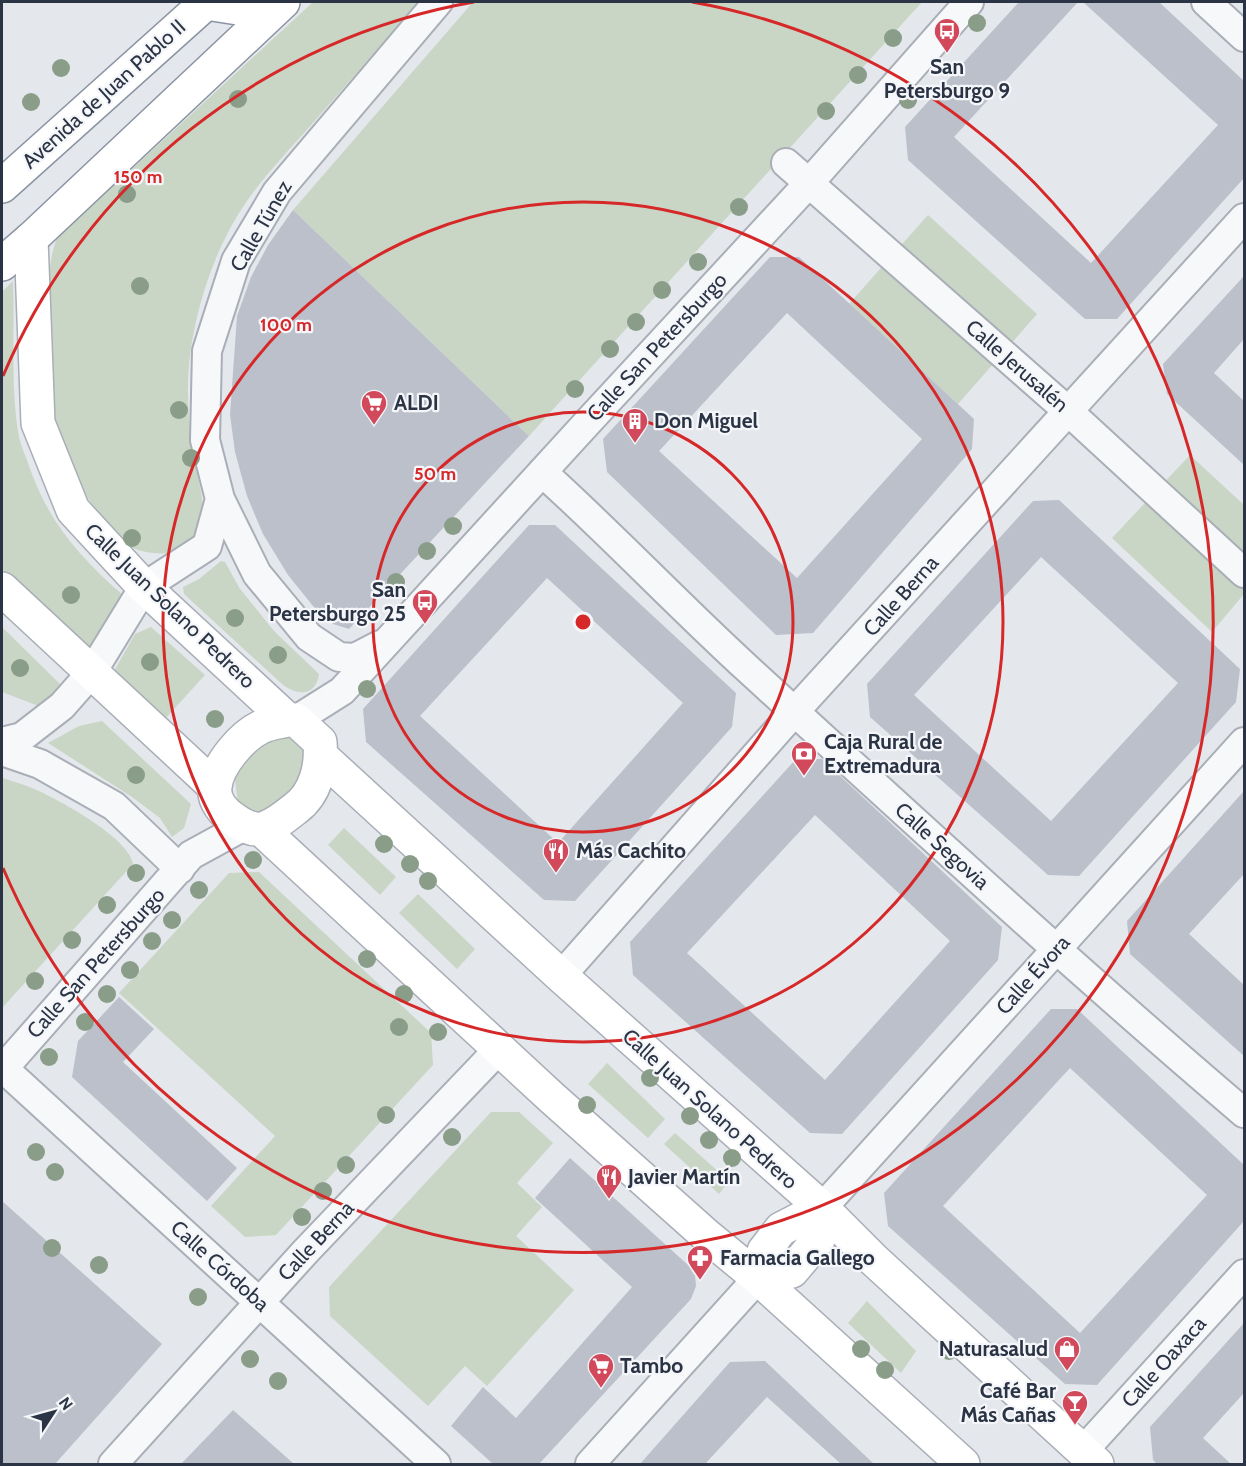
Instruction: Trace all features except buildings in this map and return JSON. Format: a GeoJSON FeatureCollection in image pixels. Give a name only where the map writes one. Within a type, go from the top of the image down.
{"type":"FeatureCollection","features":[{"type":"Feature","properties":{"kind":"main road"},"geometry":{"type":"LineString","coordinates":[[205,2],[276,7]]}},
{"type":"Feature","properties":{"kind":"main road","name":"Avenida de Juan Pablo II"},"geometry":{"type":"LineString","coordinates":[[2,186],[205,2]]}},
{"type":"Feature","properties":{"kind":"main road"},"geometry":{"type":"LineString","coordinates":[[2,264],[276,7]]}},
{"type":"Feature","properties":{"kind":"main road","name":"Calle Juan Solano Pedrero"},"geometry":{"type":"LineString","coordinates":[[31,239],[38,423],[73,510],[144,588],[292,720]]}},
{"type":"Feature","properties":{"kind":"main road"},"geometry":{"type":"LineString","coordinates":[[2,589],[92,672],[216,795],[227,815],[253,827],[690,1221],[759,1278],[963,1464]]}},
{"type":"Feature","properties":{"kind":"main road"},"geometry":{"type":"LineString","coordinates":[[216,795],[225,761],[240,741],[261,727],[292,720],[321,749],[317,779],[303,802],[282,819],[253,827]]}},
{"type":"Feature","properties":{"kind":"main road","name":"Calle Juan Solano Pedrero"},"geometry":{"type":"LineString","coordinates":[[321,749],[561,976],[822,1208],[873,1260],[1090,1458]]}},
{"type":"Feature","properties":{"kind":"main road","name":"Calle Évora"},"geometry":{"type":"LineString","coordinates":[[759,1278],[764,1251],[781,1229],[822,1208]]}},
{"type":"Feature","properties":{"kind":"street","name":"Calle Túnez"},"geometry":{"type":"LineString","coordinates":[[388,640],[355,657],[339,657],[309,637],[256,574],[220,499],[205,440],[207,351],[236,261],[277,192],[438,2]]}},
{"type":"Feature","properties":{"kind":"street","name":"Calle San Petersburgo"},"geometry":{"type":"LineString","coordinates":[[292,720],[342,692],[809,183],[969,2]]}},
{"type":"Feature","properties":{"kind":"street"},"geometry":{"type":"LineString","coordinates":[[1206,2],[1245,37]]}},
{"type":"Feature","properties":{"kind":"street","name":"Calle Jerusalén"},"geometry":{"type":"LineString","coordinates":[[786,163],[1069,412],[1245,573]]}},
{"type":"Feature","properties":{"kind":"street","name":"Calle Berna"},"geometry":{"type":"LineString","coordinates":[[561,976],[795,711],[1245,218]]}},
{"type":"Feature","properties":{"kind":"street","name":"Calle Segovia"},"geometry":{"type":"LineString","coordinates":[[542,472],[853,766],[1118,1006],[1245,1113]]}},
{"type":"Feature","properties":{"kind":"street","name":"Calle Túnez"},"geometry":{"type":"LineString","coordinates":[[144,588],[207,546],[220,499]]}},
{"type":"Feature","properties":{"kind":"street"},"geometry":{"type":"LineString","coordinates":[[2,742],[22,737],[62,706],[92,672],[144,588]]}},
{"type":"Feature","properties":{"kind":"street","name":"Calle San Petersburgo"},"geometry":{"type":"LineString","coordinates":[[321,749],[342,692]]}},
{"type":"Feature","properties":{"kind":"street","name":"Calle Évora"},"geometry":{"type":"LineString","coordinates":[[822,1208],[1245,742]]}},
{"type":"Feature","properties":{"kind":"street"},"geometry":{"type":"LineString","coordinates":[[2,751],[40,764],[114,806],[186,862]]}},
{"type":"Feature","properties":{"kind":"street","name":"Calle San Petersburgo"},"geometry":{"type":"LineString","coordinates":[[2,1069],[186,862],[216,795]]}},
{"type":"Feature","properties":{"kind":"street","name":"Calle San Petersburgo"},"geometry":{"type":"LineString","coordinates":[[186,862],[253,827]]}},
{"type":"Feature","properties":{"kind":"street","name":"Calle Berna"},"geometry":{"type":"LineString","coordinates":[[113,1464],[306,1251],[500,1048]]}},
{"type":"Feature","properties":{"kind":"street","name":"Calle Córdoba"},"geometry":{"type":"LineString","coordinates":[[2,1069],[436,1464]]}},
{"type":"Feature","properties":{"kind":"street","name":"Calle Oaxaca"},"geometry":{"type":"LineString","coordinates":[[1090,1458],[1245,1274]]}},
{"type":"Feature","properties":{"kind":"street","name":"Calle Évora"},"geometry":{"type":"LineString","coordinates":[[590,1464],[759,1278]]}},
{"type":"Feature","properties":{"kind":"green space"},"geometry":{"type":"Polygon","coordinates":[[[313,2],[419,2],[269,173],[240,211],[225,237],[200,304],[189,361],[189,424],[202,501],[201,525],[196,536],[184,549],[166,554],[140,551],[121,541],[99,515],[70,463],[57,427],[51,398],[48,347],[50,264],[54,247],[57,238],[313,2]]]}},
{"type":"Feature","properties":{"kind":"green space"},"geometry":{"type":"Polygon","coordinates":[[[473,2],[922,2],[529,436],[293,210],[473,2]]]}},
{"type":"Feature","properties":{"kind":"green space"},"geometry":{"type":"Polygon","coordinates":[[[928,215],[1037,314],[958,404],[849,304],[928,215]]]}},
{"type":"Feature","properties":{"kind":"green space"},"geometry":{"type":"Polygon","coordinates":[[[13,281],[16,418],[22,447],[36,483],[55,520],[78,551],[123,595],[91,649],[2,569],[2,292],[13,281]]]}},
{"type":"Feature","properties":{"kind":"green space"},"geometry":{"type":"Polygon","coordinates":[[[1190,455],[1244,505],[1244,594],[1212,632],[1112,538],[1190,455]]]}},
{"type":"Feature","properties":{"kind":"green space"},"geometry":{"type":"Polygon","coordinates":[[[221,561],[225,562],[240,589],[274,631],[319,674],[314,687],[310,690],[300,692],[283,685],[184,594],[183,587],[199,579],[221,561]]]}},
{"type":"Feature","properties":{"kind":"green space"},"geometry":{"type":"Polygon","coordinates":[[[2,627],[60,684],[44,708],[2,692],[2,627]]]}},
{"type":"Feature","properties":{"kind":"green space"},"geometry":{"type":"Polygon","coordinates":[[[151,627],[205,675],[164,720],[113,673],[135,634],[151,627]]]}},
{"type":"Feature","properties":{"kind":"green space"},"geometry":{"type":"Polygon","coordinates":[[[102,721],[191,804],[184,828],[172,837],[160,818],[132,797],[48,743],[79,726],[102,721]]]}},
{"type":"Feature","properties":{"kind":"green space"},"geometry":{"type":"Polygon","coordinates":[[[280,734],[299,741],[306,755],[301,773],[290,794],[275,805],[254,814],[238,803],[235,780],[256,744],[280,734]]]}},
{"type":"Feature","properties":{"kind":"green space"},"geometry":{"type":"Polygon","coordinates":[[[2,778],[43,793],[90,820],[119,843],[129,854],[133,864],[2,1008],[2,778]]]}},
{"type":"Feature","properties":{"kind":"green space"},"geometry":{"type":"Polygon","coordinates":[[[344,828],[396,877],[380,895],[328,845],[344,828]]]}},
{"type":"Feature","properties":{"kind":"green space"},"geometry":{"type":"Polygon","coordinates":[[[259,872],[431,1033],[433,1065],[276,1235],[245,1237],[211,1206],[275,1136],[119,993],[229,873],[259,872]]]}},
{"type":"Feature","properties":{"kind":"green space"},"geometry":{"type":"Polygon","coordinates":[[[418,894],[475,949],[457,969],[399,913],[418,894]]]}},
{"type":"Feature","properties":{"kind":"green space"},"geometry":{"type":"Polygon","coordinates":[[[607,1063],[665,1119],[648,1138],[588,1084],[607,1063]]]}},
{"type":"Feature","properties":{"kind":"green space"},"geometry":{"type":"Polygon","coordinates":[[[491,1112],[519,1112],[553,1143],[517,1183],[542,1207],[516,1236],[574,1290],[487,1386],[465,1366],[428,1406],[330,1316],[329,1287],[491,1112]]]}},
{"type":"Feature","properties":{"kind":"green space"},"geometry":{"type":"Polygon","coordinates":[[[675,1133],[729,1181],[719,1194],[664,1144],[675,1133]]]}},
{"type":"Feature","properties":{"kind":"green space"},"geometry":{"type":"Polygon","coordinates":[[[867,1301],[916,1351],[901,1373],[848,1323],[867,1301]]]}},
{"type":"Feature","properties":{"kind":"place","name":"San Petersburgo 9"},"geometry":{"type":"Point","coordinates":[947,54]}},
{"type":"Feature","properties":{"kind":"place","name":"ALDI"},"geometry":{"type":"Point","coordinates":[374,426]}},
{"type":"Feature","properties":{"kind":"place","name":"Don Miguel"},"geometry":{"type":"Point","coordinates":[635,444]}},
{"type":"Feature","properties":{"kind":"place","name":"San Petersburgo 25"},"geometry":{"type":"Point","coordinates":[425,625]}},
{"type":"Feature","properties":{"kind":"place","name":"Caja Rural de Extremadura"},"geometry":{"type":"Point","coordinates":[804,777]}},
{"type":"Feature","properties":{"kind":"place","name":"Más Cachito"},"geometry":{"type":"Point","coordinates":[556,874]}},
{"type":"Feature","properties":{"kind":"place","name":"Javier Martín"},"geometry":{"type":"Point","coordinates":[609,1200]}},
{"type":"Feature","properties":{"kind":"place","name":"Farmacia Gallego"},"geometry":{"type":"Point","coordinates":[700,1281]}},
{"type":"Feature","properties":{"kind":"place","name":"Naturasalud"},"geometry":{"type":"Point","coordinates":[1067,1372]}},
{"type":"Feature","properties":{"kind":"place","name":"Tambo"},"geometry":{"type":"Point","coordinates":[601,1389]}},
{"type":"Feature","properties":{"kind":"place","name":"Café Bar Más Cañas"},"geometry":{"type":"Point","coordinates":[1075,1426]}}]}
